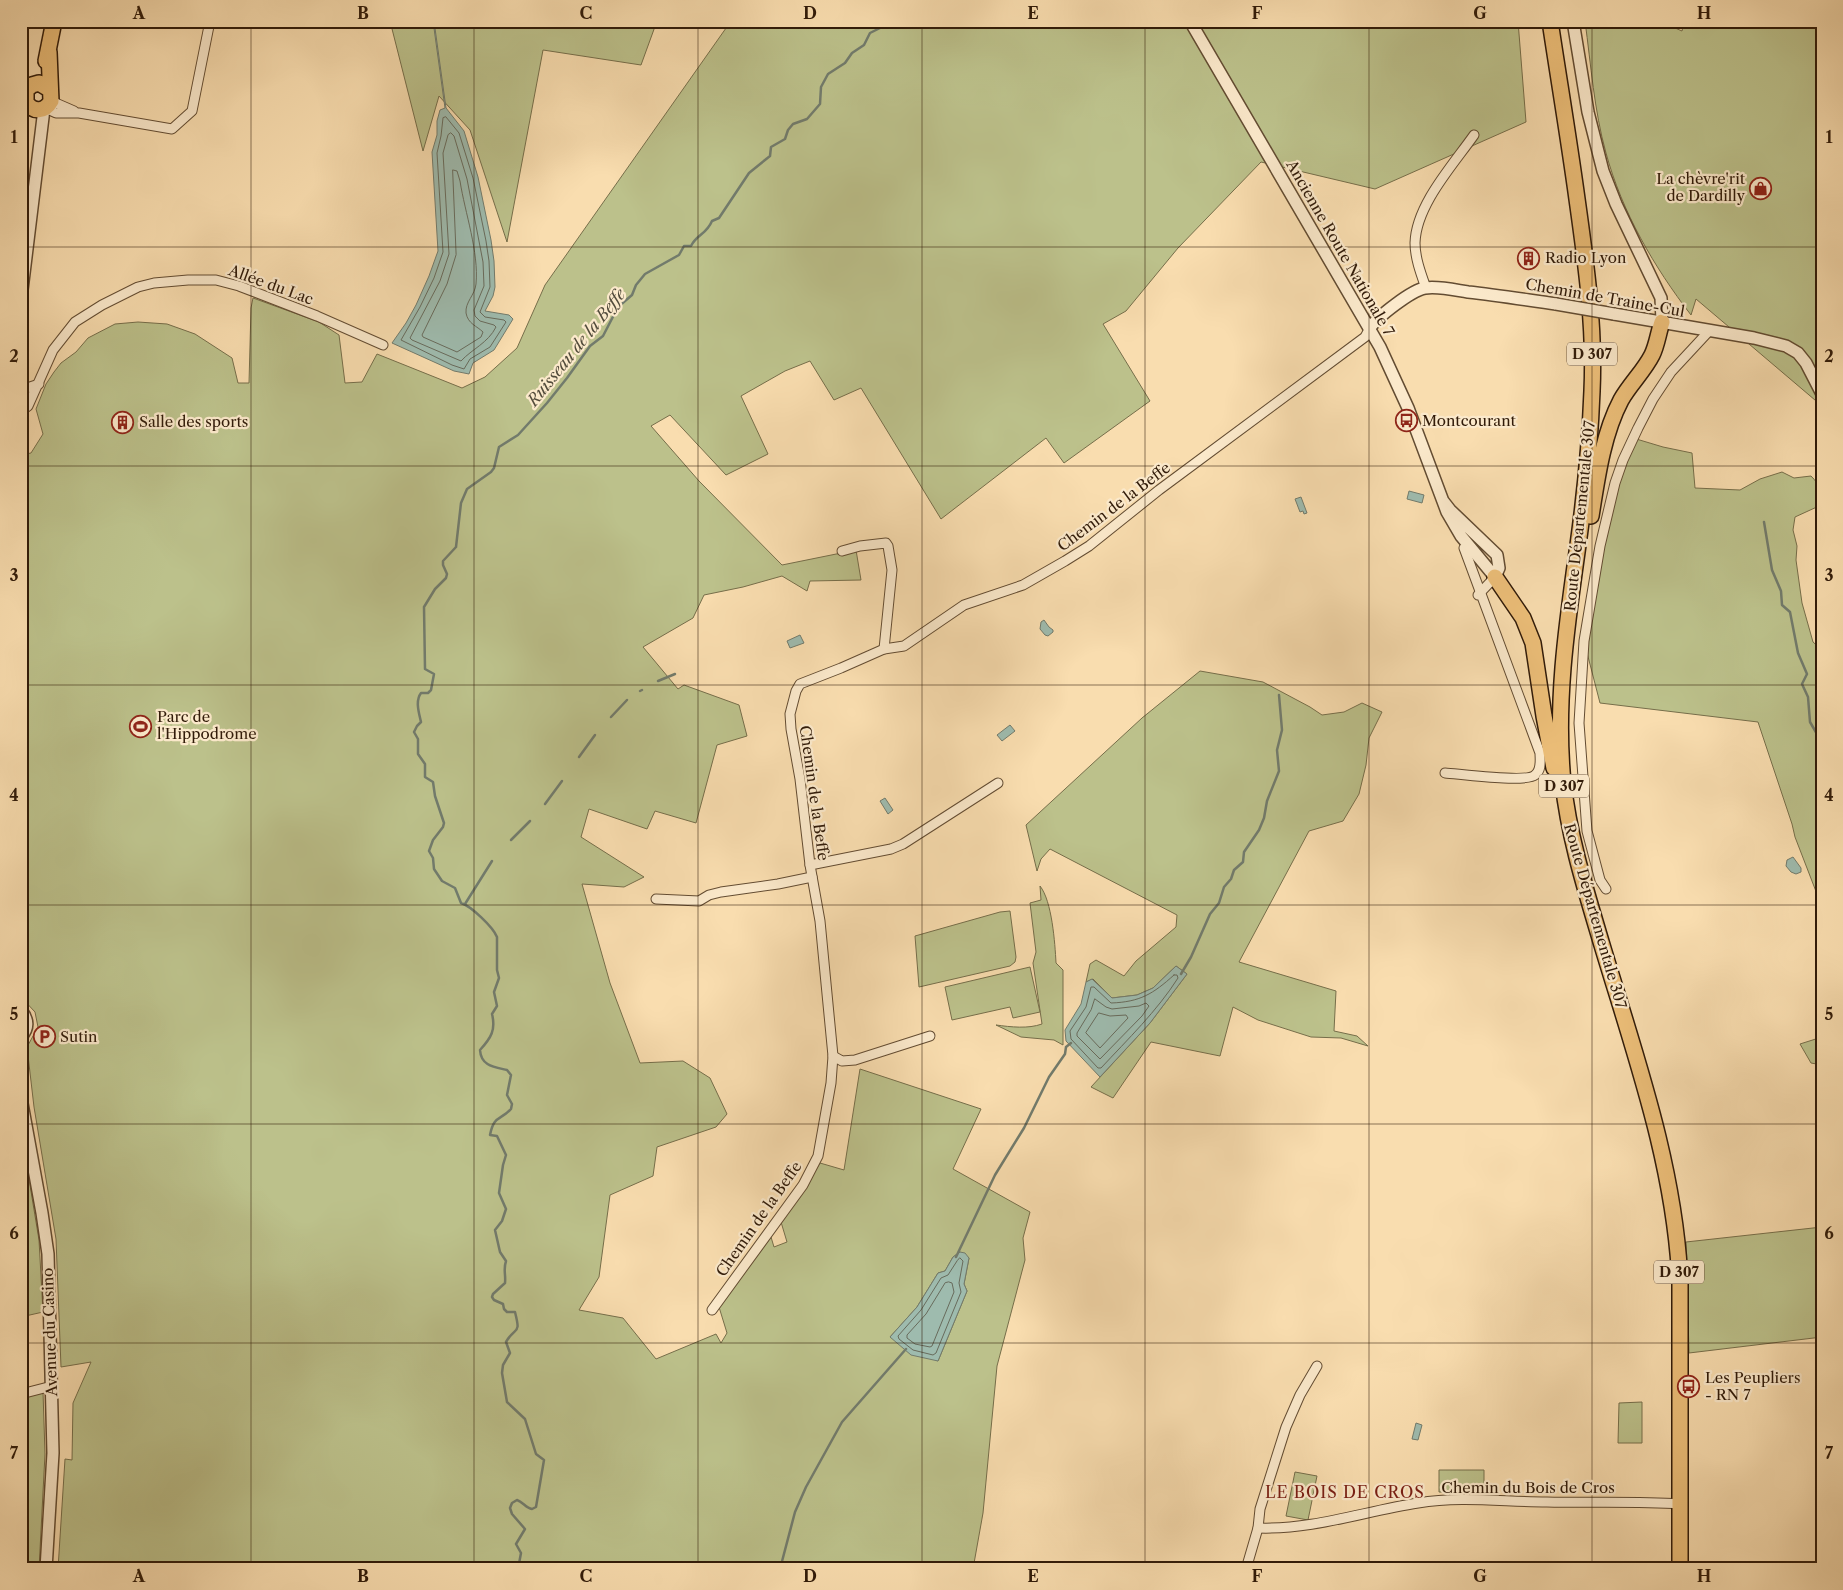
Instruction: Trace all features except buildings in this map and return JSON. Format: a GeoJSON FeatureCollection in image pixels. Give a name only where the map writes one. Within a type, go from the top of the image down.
{"type":"FeatureCollection","features":[{"type":"Feature","properties":{"kind":"main road"},"geometry":{"type":"LineString","coordinates":[[47,102],[49,52],[54,21]]}},
{"type":"Feature","properties":{"kind":"main road","name":"Route Départementale 307"},"geometry":{"type":"LineString","coordinates":[[1550,21],[1584,242],[1590,295],[1592,352],[1590,430],[1562,687],[1561,749],[1563,779],[1567,816],[1584,883],[1644,1086],[1676,1229],[1680,1282],[1680,1569]]}},
{"type":"Feature","properties":{"kind":"main road"},"geometry":{"type":"LineString","coordinates":[[26,94],[45,65],[49,52]]}},
{"type":"Feature","properties":{"kind":"main road"},"geometry":{"type":"LineString","coordinates":[[26,94],[40,83],[47,102]]}},
{"type":"Feature","properties":{"kind":"main road"},"geometry":{"type":"LineString","coordinates":[[26,94],[36,110],[47,102]]}},
{"type":"Feature","properties":{"kind":"main road"},"geometry":{"type":"LineString","coordinates":[[1562,687],[1593,501],[1608,436],[1622,400],[1651,358],[1662,322]]}},
{"type":"Feature","properties":{"kind":"main road"},"geometry":{"type":"LineString","coordinates":[[1495,577],[1523,618],[1533,643],[1544,716],[1564,822],[1584,883]]}},
{"type":"Feature","properties":{"kind":"street"},"geometry":{"type":"LineString","coordinates":[[47,102],[56,112],[79,113],[172,129],[192,112],[210,21]]}},
{"type":"Feature","properties":{"kind":"street","name":"Ancienne Route Nationale 7"},"geometry":{"type":"LineString","coordinates":[[1190,21],[1370,328],[1408,408],[1453,524],[1495,577]]}},
{"type":"Feature","properties":{"kind":"street"},"geometry":{"type":"LineString","coordinates":[[1573,21],[1588,112],[1603,171],[1661,298],[1662,322]]}},
{"type":"Feature","properties":{"kind":"street"},"geometry":{"type":"LineString","coordinates":[[26,94],[30,116],[41,128]]}},
{"type":"Feature","properties":{"kind":"street"},"geometry":{"type":"LineString","coordinates":[[21,298],[41,128],[47,102]]}},
{"type":"Feature","properties":{"kind":"street"},"geometry":{"type":"LineString","coordinates":[[1426,288],[1415,244],[1417,229],[1424,209],[1474,135]]}},
{"type":"Feature","properties":{"kind":"street","name":"Allée du Lac"},"geometry":{"type":"LineString","coordinates":[[21,412],[28,406],[53,350],[75,322],[102,305],[138,287],[162,282],[216,280],[239,286],[317,316],[383,345]]}},
{"type":"Feature","properties":{"kind":"street","name":"Chemin de Traine-Cul"},"geometry":{"type":"LineString","coordinates":[[1370,328],[1373,323],[1401,300],[1426,288],[1459,290],[1556,304],[1754,338],[1786,346],[1803,358],[1822,394]]}},
{"type":"Feature","properties":{"kind":"street","name":"Chemin de la Beffe"},"geometry":{"type":"LineString","coordinates":[[712,1310],[803,1185],[815,1163],[820,1144],[834,1056],[821,929],[791,729],[790,714],[800,684],[884,648],[904,646],[964,605],[1036,579],[1082,551],[1159,490],[1364,338],[1370,328]]}},
{"type":"Feature","properties":{"kind":"street"},"geometry":{"type":"LineString","coordinates":[[1606,889],[1600,880],[1587,831],[1579,723],[1584,641],[1600,546],[1615,483],[1623,460],[1641,421],[1671,372],[1710,330]]}},
{"type":"Feature","properties":{"kind":"street"},"geometry":{"type":"LineString","coordinates":[[21,390],[39,384]]}},
{"type":"Feature","properties":{"kind":"street"},"geometry":{"type":"LineString","coordinates":[[842,551],[886,543],[888,546],[892,570],[884,648]]}},
{"type":"Feature","properties":{"kind":"street"},"geometry":{"type":"LineString","coordinates":[[1445,773],[1483,777],[1526,778],[1535,776],[1541,763],[1540,753],[1479,594],[1464,548]]}},
{"type":"Feature","properties":{"kind":"street"},"geometry":{"type":"LineString","coordinates":[[1479,594],[1495,577]]}},
{"type":"Feature","properties":{"kind":"street"},"geometry":{"type":"LineString","coordinates":[[810,865],[892,849],[998,783]]}},
{"type":"Feature","properties":{"kind":"street"},"geometry":{"type":"LineString","coordinates":[[656,899],[699,902],[709,895],[721,892],[812,877]]}},
{"type":"Feature","properties":{"kind":"street"},"geometry":{"type":"LineString","coordinates":[[21,1010],[25,1015],[27,1025],[21,1037]]}},
{"type":"Feature","properties":{"kind":"street"},"geometry":{"type":"LineString","coordinates":[[834,1056],[842,1061],[855,1060],[930,1036]]}},
{"type":"Feature","properties":{"kind":"street","name":"Avenue du Casino"},"geometry":{"type":"LineString","coordinates":[[21,1098],[48,1254],[53,1453],[46,1569]]}},
{"type":"Feature","properties":{"kind":"street"},"geometry":{"type":"LineString","coordinates":[[1246,1569],[1258,1528],[1260,1509],[1286,1427],[1300,1395],[1317,1366]]}},
{"type":"Feature","properties":{"kind":"street"},"geometry":{"type":"LineString","coordinates":[[21,1394],[52,1386]]}},
{"type":"Feature","properties":{"kind":"street","name":"Chemin du Bois de Cros"},"geometry":{"type":"LineString","coordinates":[[1258,1528],[1280,1529],[1308,1525],[1419,1503],[1451,1500],[1609,1501],[1680,1504]]}},
{"type":"Feature","properties":{"kind":"green space"},"geometry":{"type":"Polygon","coordinates":[[[390,21],[657,21],[641,65],[543,50],[507,242],[470,130],[439,96],[423,151],[390,21]]]}},
{"type":"Feature","properties":{"kind":"green space"},"geometry":{"type":"Polygon","coordinates":[[[731,21],[1518,21],[1526,122],[1375,189],[1261,162],[1178,248],[1126,311],[1103,324],[1150,401],[1064,463],[1046,438],[941,519],[861,388],[834,400],[810,361],[785,371],[741,396],[768,454],[726,475],[670,415],[651,426],[699,481],[782,565],[856,550],[861,580],[810,581],[807,591],[782,576],[704,595],[693,618],[643,647],[678,689],[684,685],[739,705],[747,736],[717,745],[696,823],[655,811],[647,829],[589,809],[581,837],[644,877],[624,887],[582,884],[610,983],[640,1063],[683,1061],[710,1078],[727,1114],[716,1127],[657,1147],[653,1176],[610,1195],[599,1277],[579,1310],[623,1318],[656,1359],[716,1334],[721,1343],[727,1333],[719,1307],[771,1237],[774,1247],[787,1242],[781,1222],[820,1163],[844,1170],[860,1069],[981,1109],[953,1169],[1030,1212],[1023,1238],[1025,1260],[997,1366],[983,1513],[973,1569],[58,1569],[65,1459],[72,1460],[73,1403],[91,1362],[61,1367],[56,1239],[34,1107],[27,1047],[38,1027],[35,1012],[21,997],[21,455],[31,453],[43,434],[36,409],[46,384],[61,363],[76,352],[88,338],[115,324],[138,322],[167,324],[195,334],[232,358],[238,383],[249,383],[251,308],[253,298],[319,322],[339,335],[345,383],[362,382],[377,354],[462,388],[485,377],[517,348],[545,285],[731,21]],[[960,1252],[953,1257],[945,1271],[938,1273],[917,1307],[890,1337],[938,1361],[967,1291],[964,1284],[969,1258],[960,1252]]]}},
{"type":"Feature","properties":{"kind":"green space"},"geometry":{"type":"Polygon","coordinates":[[[1585,21],[1659,21],[1682,31],[1684,21],[1822,21],[1822,406],[1696,299],[1691,315],[1664,278],[1630,218],[1606,153],[1596,104],[1585,21]]]}},
{"type":"Feature","properties":{"kind":"green space"},"geometry":{"type":"Polygon","coordinates":[[[1633,438],[1692,453],[1695,488],[1740,490],[1760,479],[1782,472],[1794,478],[1811,476],[1820,490],[1819,506],[1795,517],[1793,530],[1797,546],[1796,560],[1802,603],[1813,642],[1822,650],[1822,907],[1795,837],[1758,722],[1600,703],[1584,641],[1600,546],[1633,438]]]}},
{"type":"Feature","properties":{"kind":"green space"},"geometry":{"type":"Polygon","coordinates":[[[1200,671],[1263,682],[1322,715],[1344,712],[1362,703],[1382,712],[1369,738],[1366,765],[1359,794],[1343,821],[1309,831],[1239,962],[1336,991],[1334,1031],[1357,1036],[1368,1046],[1341,1038],[1311,1037],[1258,1020],[1233,1007],[1220,1056],[1151,1042],[1113,1098],[1091,1087],[1150,1023],[1187,974],[1176,966],[1153,988],[1137,995],[1112,998],[1093,979],[1086,982],[1090,964],[1096,960],[1124,976],[1136,961],[1176,927],[1177,915],[1050,849],[1041,859],[1037,871],[1026,825],[1142,718],[1200,671]]]}},
{"type":"Feature","properties":{"kind":"green space"},"geometry":{"type":"Polygon","coordinates":[[[1040,886],[1050,912],[1056,963],[1063,970],[1063,1045],[1054,1040],[1021,1037],[996,1025],[1025,1027],[1042,1024],[1033,963],[1036,952],[1030,903],[1041,900],[1040,886]]]}},
{"type":"Feature","properties":{"kind":"green space"},"geometry":{"type":"Polygon","coordinates":[[[1010,911],[1015,962],[1010,966],[919,987],[915,936],[1000,912],[1010,911]]]}},
{"type":"Feature","properties":{"kind":"green space"},"geometry":{"type":"Polygon","coordinates":[[[1030,967],[1040,1012],[1013,1018],[1010,1007],[952,1020],[945,987],[1030,967]]]}},
{"type":"Feature","properties":{"kind":"green space"},"geometry":{"type":"Polygon","coordinates":[[[1822,1037],[1822,1065],[1811,1063],[1800,1044],[1822,1037]]]}},
{"type":"Feature","properties":{"kind":"green space"},"geometry":{"type":"Polygon","coordinates":[[[26,1161],[39,1240],[43,1312],[21,1317],[21,1162],[26,1161]]]}},
{"type":"Feature","properties":{"kind":"green space"},"geometry":{"type":"Polygon","coordinates":[[[1822,1227],[1822,1337],[1689,1353],[1686,1242],[1822,1227]]]}},
{"type":"Feature","properties":{"kind":"green space"},"geometry":{"type":"Polygon","coordinates":[[[43,1392],[45,1454],[39,1569],[21,1569],[21,1399],[43,1392]]]}},
{"type":"Feature","properties":{"kind":"green space"},"geometry":{"type":"Polygon","coordinates":[[[1642,1402],[1642,1443],[1618,1443],[1619,1403],[1642,1402]]]}},
{"type":"Feature","properties":{"kind":"green space"},"geometry":{"type":"Polygon","coordinates":[[[1439,1470],[1484,1470],[1484,1493],[1439,1492],[1439,1470]]]}},
{"type":"Feature","properties":{"kind":"green space"},"geometry":{"type":"Polygon","coordinates":[[[1295,1472],[1317,1476],[1308,1520],[1286,1516],[1295,1472]]]}},
{"type":"Feature","properties":{"kind":"water"},"geometry":{"type":"Polygon","coordinates":[[[433,21],[446,108],[464,131],[478,177],[491,240],[495,287],[493,296],[485,311],[509,315],[513,319],[494,350],[473,363],[469,374],[454,371],[392,343],[416,305],[438,251],[432,152],[437,135],[437,121],[440,110],[445,108],[433,21]]]}},
{"type":"Feature","properties":{"kind":"water"},"geometry":{"type":"Polygon","coordinates":[[[1409,491],[1424,495],[1422,503],[1407,499],[1409,491]]]}},
{"type":"Feature","properties":{"kind":"water"},"geometry":{"type":"Polygon","coordinates":[[[1301,497],[1307,513],[1304,514],[1303,511],[1300,512],[1295,499],[1301,497]]]}},
{"type":"Feature","properties":{"kind":"water"},"geometry":{"type":"Polygon","coordinates":[[[1044,620],[1053,630],[1048,636],[1040,629],[1041,622],[1044,620]]]}},
{"type":"Feature","properties":{"kind":"water"},"geometry":{"type":"Polygon","coordinates":[[[800,635],[804,643],[790,648],[787,641],[800,635]]]}},
{"type":"Feature","properties":{"kind":"water"},"geometry":{"type":"Polygon","coordinates":[[[1010,725],[1015,731],[1002,741],[997,735],[1010,725]]]}},
{"type":"Feature","properties":{"kind":"water"},"geometry":{"type":"Polygon","coordinates":[[[885,798],[893,810],[888,814],[880,801],[885,798]]]}},
{"type":"Feature","properties":{"kind":"water"},"geometry":{"type":"Polygon","coordinates":[[[1793,857],[1801,868],[1801,872],[1796,874],[1791,872],[1786,866],[1787,860],[1793,857]]]}},
{"type":"Feature","properties":{"kind":"water"},"geometry":{"type":"Polygon","coordinates":[[[1176,966],[1187,974],[1150,1023],[1100,1077],[1066,1041],[1065,1030],[1081,1004],[1086,982],[1092,979],[1112,998],[1137,995],[1153,988],[1176,966]]]}},
{"type":"Feature","properties":{"kind":"water"},"geometry":{"type":"Polygon","coordinates":[[[960,1252],[965,1253],[969,1258],[964,1284],[967,1291],[938,1361],[911,1355],[890,1337],[917,1307],[938,1273],[945,1271],[953,1257],[960,1252]]]}},
{"type":"Feature","properties":{"kind":"water"},"geometry":{"type":"Polygon","coordinates":[[[1416,1423],[1422,1425],[1418,1440],[1412,1439],[1416,1423]]]}},
{"type":"Feature","properties":{"kind":"waterway","name":"Ruisseau de la Beffe"},"geometry":{"type":"LineString","coordinates":[[518,1569],[521,1553],[516,1544],[525,1529],[512,1514],[510,1508],[512,1503],[517,1500],[532,1509],[536,1507],[544,1460],[536,1454],[525,1419],[507,1402],[502,1373],[503,1365],[510,1353],[506,1342],[516,1330],[518,1324],[515,1312],[507,1312],[503,1304],[492,1297],[505,1283],[506,1261],[500,1252],[495,1230],[502,1221],[506,1209],[499,1193],[506,1155],[497,1136],[490,1135],[493,1124],[511,1109],[512,1104],[507,1095],[511,1075],[507,1070],[493,1067],[486,1063],[480,1050],[492,1034],[492,1014],[497,1006],[494,992],[499,978],[497,970],[497,937],[481,917],[461,903],[455,888],[442,881],[434,869],[433,858],[429,851],[433,840],[444,823],[435,796],[433,782],[425,777],[425,764],[418,754],[418,739],[414,732],[421,722],[418,707],[419,696],[421,693],[428,693],[431,690],[434,674],[425,669],[424,607],[435,589],[446,578],[447,574],[443,561],[456,547],[461,503],[467,489],[491,472],[494,468],[499,447],[518,435],[547,403],[590,346],[603,336],[618,307],[632,295],[636,285],[645,274],[679,255],[684,246],[691,246],[712,221],[719,218],[749,173],[770,156],[771,147],[785,139],[788,130],[793,124],[807,119],[820,104],[821,87],[828,74],[845,63],[852,53],[864,45],[870,33],[894,21]]}},
{"type":"Feature","properties":{"kind":"waterway"},"geometry":{"type":"LineString","coordinates":[[1764,522],[1772,570],[1781,591],[1782,605],[1790,612],[1798,653],[1807,674],[1802,684],[1808,697],[1810,722],[1817,734],[1822,757]]}},
{"type":"Feature","properties":{"kind":"waterway"},"geometry":{"type":"LineString","coordinates":[[658,681],[675,674]]}},
{"type":"Feature","properties":{"kind":"waterway"},"geometry":{"type":"LineString","coordinates":[[1181,974],[1191,957],[1210,914],[1219,903],[1224,887],[1231,879],[1234,870],[1243,862],[1244,852],[1259,830],[1264,818],[1267,801],[1279,771],[1277,750],[1282,730],[1279,695]]}},
{"type":"Feature","properties":{"kind":"waterway"},"geometry":{"type":"LineString","coordinates":[[611,717],[627,700]]}},
{"type":"Feature","properties":{"kind":"waterway"},"geometry":{"type":"LineString","coordinates":[[579,757],[595,735]]}},
{"type":"Feature","properties":{"kind":"waterway"},"geometry":{"type":"LineString","coordinates":[[545,804],[562,781]]}},
{"type":"Feature","properties":{"kind":"waterway"},"geometry":{"type":"LineString","coordinates":[[511,840],[530,821]]}},
{"type":"Feature","properties":{"kind":"waterway"},"geometry":{"type":"LineString","coordinates":[[465,904],[492,861]]}},
{"type":"Feature","properties":{"kind":"waterway"},"geometry":{"type":"LineString","coordinates":[[956,1257],[995,1175],[1024,1128],[1049,1077],[1065,1054],[1066,1047],[1071,1043]]}},
{"type":"Feature","properties":{"kind":"waterway"},"geometry":{"type":"LineString","coordinates":[[780,1569],[795,1512],[806,1487],[842,1422],[906,1349]]}},
{"type":"Feature","properties":{"kind":"place","name":"La chèvre'rit de Dardilly"},"geometry":{"type":"Point","coordinates":[1761,188]}},
{"type":"Feature","properties":{"kind":"place","name":"Radio Lyon"},"geometry":{"type":"Point","coordinates":[1529,258]}},
{"type":"Feature","properties":{"kind":"place","name":"Montcourant"},"geometry":{"type":"Point","coordinates":[1406,421]}},
{"type":"Feature","properties":{"kind":"place","name":"Salle des sports"},"geometry":{"type":"Point","coordinates":[123,422]}},
{"type":"Feature","properties":{"kind":"place","name":"Parc de l'Hippodrome"},"geometry":{"type":"Point","coordinates":[141,726]}},
{"type":"Feature","properties":{"kind":"place","name":"Sutin"},"geometry":{"type":"Point","coordinates":[44,1037]}},
{"type":"Feature","properties":{"kind":"place","name":"Les Peupliers - RN 7"},"geometry":{"type":"Point","coordinates":[1689,1387]}},
{"type":"Feature","properties":{"kind":"district","name":"LE BOIS DE CROS"},"geometry":{"type":"Point","coordinates":[1345,1492]}}]}
